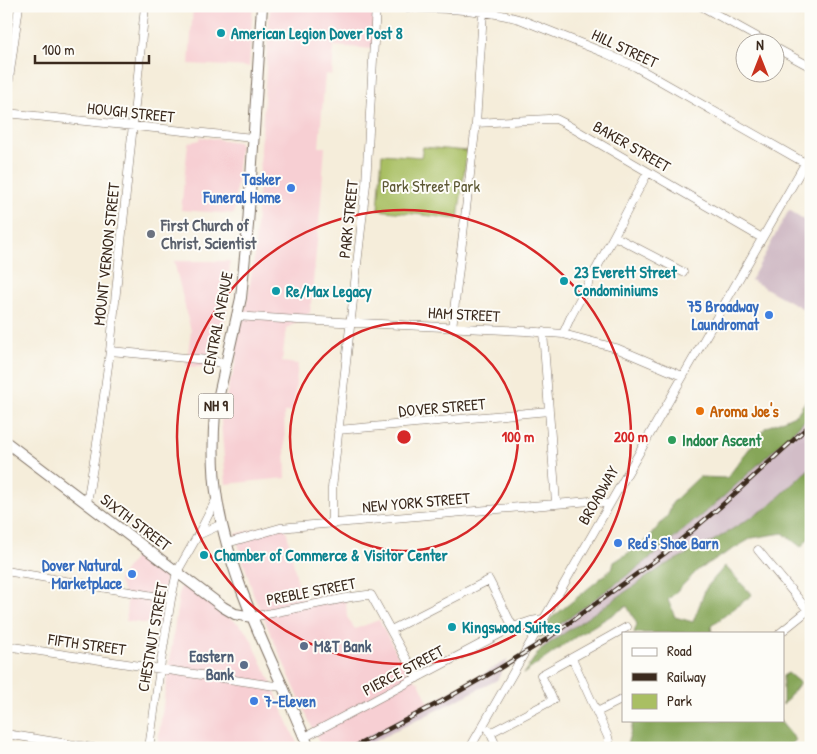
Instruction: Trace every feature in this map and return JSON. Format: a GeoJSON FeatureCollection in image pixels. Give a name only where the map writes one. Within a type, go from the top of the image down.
{"type":"FeatureCollection","features":[{"type":"Feature","properties":{"kind":"main road","name":"CENTRAL AVENUE"},"geometry":{"type":"LineString","coordinates":[[262,6],[248,226],[241,298],[215,412],[217,498],[227,543],[241,589],[310,748]]}},
{"type":"Feature","properties":{"kind":"main road","name":"SIXTH STREET"},"geometry":{"type":"LineString","coordinates":[[6,442],[223,607],[235,614],[252,617]]}},
{"type":"Feature","properties":{"kind":"street"},"geometry":{"type":"LineString","coordinates":[[6,101],[19,6]]}},
{"type":"Feature","properties":{"kind":"street","name":"MOUNT VERNON STREET"},"geometry":{"type":"LineString","coordinates":[[87,503],[110,351],[145,6]]}},
{"type":"Feature","properties":{"kind":"street","name":"PARK STREET"},"geometry":{"type":"LineString","coordinates":[[332,523],[332,488],[366,184],[376,6]]}},
{"type":"Feature","properties":{"kind":"street","name":"HILL STREET"},"geometry":{"type":"LineString","coordinates":[[386,6],[483,12],[522,20],[621,60],[653,76],[805,163]]}},
{"type":"Feature","properties":{"kind":"street"},"geometry":{"type":"LineString","coordinates":[[700,6],[748,32]]}},
{"type":"Feature","properties":{"kind":"street"},"geometry":{"type":"LineString","coordinates":[[452,328],[476,123],[483,12]]}},
{"type":"Feature","properties":{"kind":"street"},"geometry":{"type":"LineString","coordinates":[[784,52],[811,67]]}},
{"type":"Feature","properties":{"kind":"street","name":"HOUGH STREET"},"geometry":{"type":"LineString","coordinates":[[6,114],[253,138]]}},
{"type":"Feature","properties":{"kind":"street","name":"BAKER STREET"},"geometry":{"type":"LineString","coordinates":[[476,123],[556,119],[762,238]]}},
{"type":"Feature","properties":{"kind":"street","name":"BROADWAY"},"geometry":{"type":"LineString","coordinates":[[470,748],[811,153]]}},
{"type":"Feature","properties":{"kind":"street"},"geometry":{"type":"LineString","coordinates":[[564,334],[648,172]]}},
{"type":"Feature","properties":{"kind":"street"},"geometry":{"type":"LineString","coordinates":[[614,236],[683,272]]}},
{"type":"Feature","properties":{"kind":"street","name":"HAM STREET"},"geometry":{"type":"LineString","coordinates":[[236,316],[564,334],[616,348],[682,376]]}},
{"type":"Feature","properties":{"kind":"street"},"geometry":{"type":"LineString","coordinates":[[543,332],[556,503]]}},
{"type":"Feature","properties":{"kind":"street"},"geometry":{"type":"LineString","coordinates":[[110,351],[208,360],[225,364]]}},
{"type":"Feature","properties":{"kind":"street","name":"DOVER STREET"},"geometry":{"type":"LineString","coordinates":[[338,430],[549,411]]}},
{"type":"Feature","properties":{"kind":"street","name":"CHESTNUT STREET"},"geometry":{"type":"LineString","coordinates":[[149,748],[160,668],[177,572],[217,498]]}},
{"type":"Feature","properties":{"kind":"street","name":"NEW YORK STREET"},"geometry":{"type":"LineString","coordinates":[[227,543],[280,528],[590,500],[609,504]]}},
{"type":"Feature","properties":{"kind":"street"},"geometry":{"type":"LineString","coordinates":[[198,536],[222,524]]}},
{"type":"Feature","properties":{"kind":"street"},"geometry":{"type":"LineString","coordinates":[[758,550],[810,611],[781,632]]}},
{"type":"Feature","properties":{"kind":"street"},"geometry":{"type":"LineString","coordinates":[[6,571],[171,599]]}},
{"type":"Feature","properties":{"kind":"street"},"geometry":{"type":"LineString","coordinates":[[391,630],[489,580],[514,627]]}},
{"type":"Feature","properties":{"kind":"street","name":"PREBLE STREET"},"geometry":{"type":"LineString","coordinates":[[252,617],[370,595],[417,678]]}},
{"type":"Feature","properties":{"kind":"street","name":"PIERCE STREET"},"geometry":{"type":"LineString","coordinates":[[305,737],[514,627],[531,621],[543,620]]}},
{"type":"Feature","properties":{"kind":"street"},"geometry":{"type":"LineString","coordinates":[[490,733],[552,700],[541,675],[627,627]]}},
{"type":"Feature","properties":{"kind":"street","name":"FIFTH STREET"},"geometry":{"type":"LineString","coordinates":[[6,646],[282,687]]}},
{"type":"Feature","properties":{"kind":"street"},"geometry":{"type":"LineString","coordinates":[[572,658],[608,737],[607,748]]}},
{"type":"Feature","properties":{"kind":"street"},"geometry":{"type":"LineString","coordinates":[[597,712],[622,700]]}},
{"type":"Feature","properties":{"kind":"street"},"geometry":{"type":"LineString","coordinates":[[485,722],[497,748]]}},
{"type":"Feature","properties":{"kind":"street"},"geometry":{"type":"LineString","coordinates":[[6,734],[93,748]]}},
{"type":"Feature","properties":{"kind":"shaded area"},"geometry":{"type":"Polygon","coordinates":[[[193,6],[253,6],[249,67],[189,64],[193,6]]]}},
{"type":"Feature","properties":{"kind":"shaded area"},"geometry":{"type":"Polygon","coordinates":[[[270,6],[372,6],[376,14],[374,49],[334,46],[332,75],[325,74],[319,147],[325,147],[310,313],[286,329],[282,362],[298,364],[293,412],[284,412],[286,478],[226,484],[221,421],[236,361],[237,341],[247,301],[254,259],[270,6]]]}},
{"type":"Feature","properties":{"kind":"shaded area"},"geometry":{"type":"Polygon","coordinates":[[[200,137],[238,142],[240,144],[234,214],[181,210],[188,143],[199,140],[200,137]]]}},
{"type":"Feature","properties":{"kind":"shaded area"},"geometry":{"type":"Polygon","coordinates":[[[789,210],[811,224],[811,313],[751,280],[789,210]]]}},
{"type":"Feature","properties":{"kind":"shaded area"},"geometry":{"type":"Polygon","coordinates":[[[174,261],[230,261],[227,309],[215,368],[186,366],[191,331],[174,261]]]}},
{"type":"Feature","properties":{"kind":"shaded area"},"geometry":{"type":"Polygon","coordinates":[[[811,414],[811,467],[768,507],[713,541],[665,565],[541,649],[551,631],[644,563],[723,497],[811,414]]]}},
{"type":"Feature","properties":{"kind":"shaded area"},"geometry":{"type":"Polygon","coordinates":[[[284,522],[301,599],[342,592],[346,601],[347,617],[355,629],[379,620],[409,676],[419,682],[429,704],[345,748],[321,748],[254,596],[235,534],[284,522]]]}},
{"type":"Feature","properties":{"kind":"shaded area"},"geometry":{"type":"Polygon","coordinates":[[[139,552],[164,572],[166,582],[159,625],[126,621],[127,600],[118,580],[139,552]]]}},
{"type":"Feature","properties":{"kind":"shaded area"},"geometry":{"type":"Polygon","coordinates":[[[184,586],[239,624],[248,633],[299,748],[157,748],[180,588],[184,586]]]}},
{"type":"Feature","properties":{"kind":"shaded area"},"geometry":{"type":"Polygon","coordinates":[[[508,660],[497,680],[361,748],[345,748],[436,700],[508,660]]]}},
{"type":"Feature","properties":{"kind":"green space","name":"Park Street Park"},"geometry":{"type":"Polygon","coordinates":[[[423,147],[467,151],[458,219],[378,210],[382,154],[421,157],[423,147]]]}},
{"type":"Feature","properties":{"kind":"green space"},"geometry":{"type":"Polygon","coordinates":[[[811,393],[811,414],[723,497],[644,563],[539,638],[551,618],[612,569],[614,562],[644,543],[668,515],[672,503],[699,477],[727,478],[765,428],[797,414],[811,393]]]}},
{"type":"Feature","properties":{"kind":"green space"},"geometry":{"type":"Polygon","coordinates":[[[811,467],[811,536],[801,547],[783,533],[752,538],[699,569],[668,600],[675,617],[693,622],[706,588],[725,566],[752,595],[711,626],[712,632],[634,632],[637,624],[627,606],[577,636],[523,674],[541,649],[665,565],[713,541],[768,507],[811,467]]]}},
{"type":"Feature","properties":{"kind":"green space"},"geometry":{"type":"Polygon","coordinates":[[[788,673],[800,683],[784,704],[784,675],[788,673]]]}},
{"type":"Feature","properties":{"kind":"green space"},"geometry":{"type":"Polygon","coordinates":[[[633,722],[781,722],[796,740],[788,748],[626,748],[633,722]]]}},
{"type":"Feature","properties":{"kind":"railway"},"geometry":{"type":"LineString","coordinates":[[352,748],[442,701],[547,639],[664,554],[720,507],[811,424]]}},
{"type":"Feature","properties":{"kind":"place","name":"American Legion Dover Post 8"},"geometry":{"type":"Point","coordinates":[221,33]}},
{"type":"Feature","properties":{"kind":"place","name":"Tasker Funeral Home"},"geometry":{"type":"Point","coordinates":[291,188]}},
{"type":"Feature","properties":{"kind":"place","name":"First Church of Christ, Scientist"},"geometry":{"type":"Point","coordinates":[151,234]}},
{"type":"Feature","properties":{"kind":"place","name":"23 Everett Street Condominiums"},"geometry":{"type":"Point","coordinates":[564,281]}},
{"type":"Feature","properties":{"kind":"place","name":"Re/Max Legacy"},"geometry":{"type":"Point","coordinates":[276,291]}},
{"type":"Feature","properties":{"kind":"place","name":"75 Broadway Laundromat"},"geometry":{"type":"Point","coordinates":[769,315]}},
{"type":"Feature","properties":{"kind":"place","name":"Aroma Joe's"},"geometry":{"type":"Point","coordinates":[700,411]}},
{"type":"Feature","properties":{"kind":"place","name":"Indoor Ascent"},"geometry":{"type":"Point","coordinates":[672,440]}},
{"type":"Feature","properties":{"kind":"place","name":"Red's Shoe Barn"},"geometry":{"type":"Point","coordinates":[618,543]}},
{"type":"Feature","properties":{"kind":"place","name":"Chamber of Commerce & Visitor Center"},"geometry":{"type":"Point","coordinates":[204,555]}},
{"type":"Feature","properties":{"kind":"place","name":"Dover Natural Marketplace"},"geometry":{"type":"Point","coordinates":[132,574]}},
{"type":"Feature","properties":{"kind":"place","name":"Kingswood Suites"},"geometry":{"type":"Point","coordinates":[452,627]}},
{"type":"Feature","properties":{"kind":"place","name":"M&T Bank"},"geometry":{"type":"Point","coordinates":[304,646]}},
{"type":"Feature","properties":{"kind":"place","name":"Eastern Bank"},"geometry":{"type":"Point","coordinates":[244,665]}},
{"type":"Feature","properties":{"kind":"place","name":"7-Eleven"},"geometry":{"type":"Point","coordinates":[254,701]}}]}
